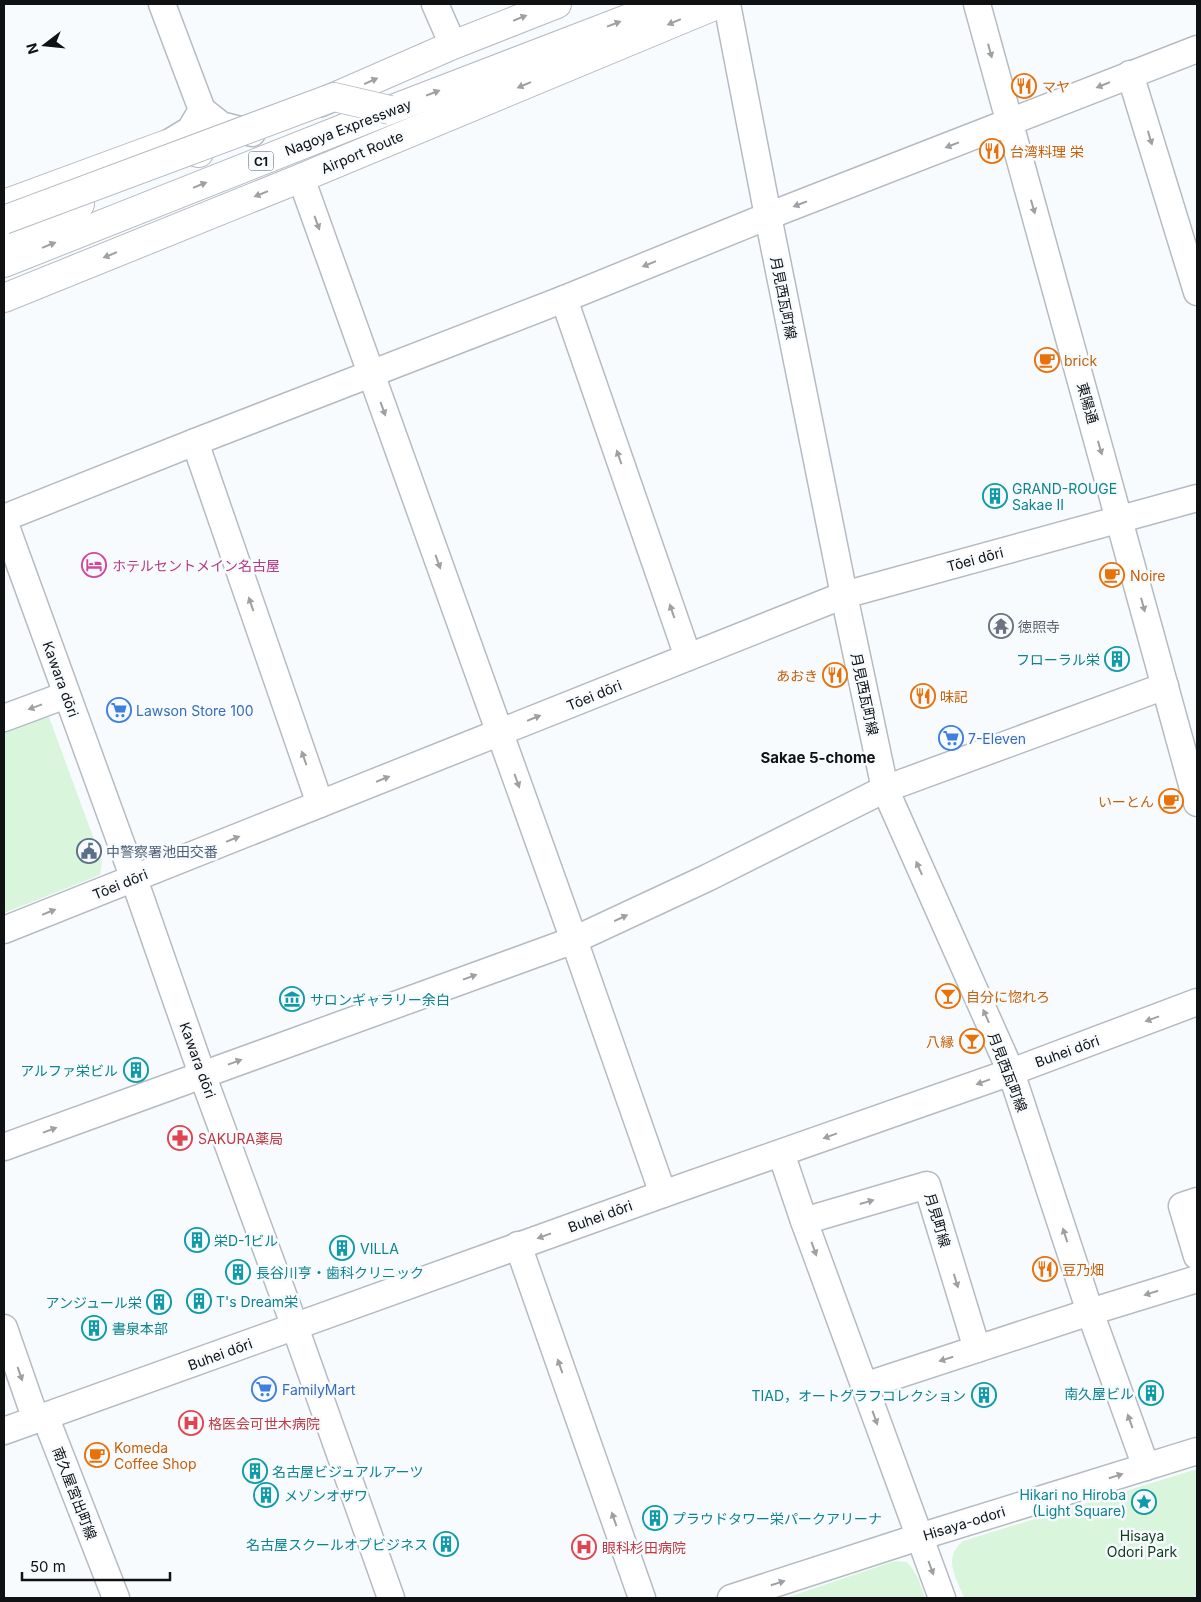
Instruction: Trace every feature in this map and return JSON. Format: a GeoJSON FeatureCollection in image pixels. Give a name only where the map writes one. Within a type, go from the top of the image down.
{"type":"FeatureCollection","features":[{"type":"Feature","properties":{"kind":"main road"},"geometry":{"type":"LineString","coordinates":[[4,237],[453,45],[557,4]]}},
{"type":"Feature","properties":{"kind":"main road"},"geometry":{"type":"LineString","coordinates":[[519,60],[590,15],[615,4]]}},
{"type":"Feature","properties":{"kind":"main road","name":"Nagoya Expressway"},"geometry":{"type":"LineString","coordinates":[[4,263],[390,110],[666,4]]}},
{"type":"Feature","properties":{"kind":"main road","name":"Airport Route"},"geometry":{"type":"LineString","coordinates":[[4,298],[301,178],[719,4]]}},
{"type":"Feature","properties":{"kind":"main road"},"geometry":{"type":"LineString","coordinates":[[4,220],[334,97],[390,110]]}},
{"type":"Feature","properties":{"kind":"main road"},"geometry":{"type":"LineString","coordinates":[[4,204],[166,144],[199,153]]}},
{"type":"Feature","properties":{"kind":"street"},"geometry":{"type":"LineString","coordinates":[[162,4],[202,110],[221,125],[252,132]]}},
{"type":"Feature","properties":{"kind":"street"},"geometry":{"type":"LineString","coordinates":[[435,4],[453,45]]}},
{"type":"Feature","properties":{"kind":"street","name":"月見西瓦町線"},"geometry":{"type":"LineString","coordinates":[[727,4],[844,595],[885,789],[1011,1072],[1090,1312],[1146,1467]]}},
{"type":"Feature","properties":{"kind":"street","name":"東陽通"},"geometry":{"type":"LineString","coordinates":[[977,4],[1197,804]]}},
{"type":"Feature","properties":{"kind":"street"},"geometry":{"type":"LineString","coordinates":[[4,520],[195,442],[564,299],[768,216],[1197,49]]}},
{"type":"Feature","properties":{"kind":"street"},"geometry":{"type":"LineString","coordinates":[[1130,74],[1197,292]]}},
{"type":"Feature","properties":{"kind":"street"},"geometry":{"type":"LineString","coordinates":[[166,144],[190,130],[202,110]]}},
{"type":"Feature","properties":{"kind":"street"},"geometry":{"type":"LineString","coordinates":[[301,178],[663,1194]]}},
{"type":"Feature","properties":{"kind":"street"},"geometry":{"type":"LineString","coordinates":[[564,299],[688,657]]}},
{"type":"Feature","properties":{"kind":"street"},"geometry":{"type":"LineString","coordinates":[[195,442],[320,804]]}},
{"type":"Feature","properties":{"kind":"street","name":"Tōei dōri"},"geometry":{"type":"LineString","coordinates":[[4,930],[844,595],[1197,498]]}},
{"type":"Feature","properties":{"kind":"street","name":"Kawara dōri"},"geometry":{"type":"LineString","coordinates":[[4,520],[391,1598]]}},
{"type":"Feature","properties":{"kind":"street"},"geometry":{"type":"LineString","coordinates":[[4,1147],[574,940],[707,878],[885,789],[1165,686]]}},
{"type":"Feature","properties":{"kind":"street"},"geometry":{"type":"LineString","coordinates":[[4,718],[66,695]]}},
{"type":"Feature","properties":{"kind":"street","name":"Buhei dōri"},"geometry":{"type":"LineString","coordinates":[[4,1431],[663,1194],[1011,1072],[1197,1002]]}},
{"type":"Feature","properties":{"kind":"street"},"geometry":{"type":"LineString","coordinates":[[781,1153],[942,1598]]}},
{"type":"Feature","properties":{"kind":"street","name":"月見町線"},"geometry":{"type":"LineString","coordinates":[[804,1220],[927,1185],[977,1349]]}},
{"type":"Feature","properties":{"kind":"street"},"geometry":{"type":"LineString","coordinates":[[1197,1201],[1182,1206],[1197,1256]]}},
{"type":"Feature","properties":{"kind":"street"},"geometry":{"type":"LineString","coordinates":[[518,1246],[642,1598]]}},
{"type":"Feature","properties":{"kind":"street"},"geometry":{"type":"LineString","coordinates":[[864,1386],[1197,1279]]}},
{"type":"Feature","properties":{"kind":"street","name":"南久屋宮出町線"},"geometry":{"type":"LineString","coordinates":[[4,1328],[116,1598]]}},
{"type":"Feature","properties":{"kind":"street","name":"Hisaya-odori"},"geometry":{"type":"LineString","coordinates":[[732,1598],[919,1537],[1197,1451]]}},
{"type":"Feature","properties":{"kind":"green space"},"geometry":{"type":"Polygon","coordinates":[[[42,714],[49,717],[102,861],[100,875],[4,913],[4,728],[42,714]]]}},
{"type":"Feature","properties":{"kind":"green space","name":"Hisaya Odori Park"},"geometry":{"type":"Polygon","coordinates":[[[1197,1469],[1197,1598],[964,1598],[952,1562],[953,1555],[963,1541],[1197,1469]]]}},
{"type":"Feature","properties":{"kind":"green space"},"geometry":{"type":"Polygon","coordinates":[[[895,1561],[907,1562],[912,1568],[918,1578],[925,1598],[785,1598],[895,1561]]]}},
{"type":"Feature","properties":{"kind":"place","name":"マヤ"},"geometry":{"type":"Point","coordinates":[1024,86]}},
{"type":"Feature","properties":{"kind":"place","name":"台湾料理 栄"},"geometry":{"type":"Point","coordinates":[992,151]}},
{"type":"Feature","properties":{"kind":"place","name":"brick"},"geometry":{"type":"Point","coordinates":[1047,360]}},
{"type":"Feature","properties":{"kind":"place","name":"GRAND-ROUGE Sakae II"},"geometry":{"type":"Point","coordinates":[995,496]}},
{"type":"Feature","properties":{"kind":"place","name":"ホテルセントメイン名古屋"},"geometry":{"type":"Point","coordinates":[94,565]}},
{"type":"Feature","properties":{"kind":"place","name":"Noire"},"geometry":{"type":"Point","coordinates":[1112,575]}},
{"type":"Feature","properties":{"kind":"place","name":"徳照寺"},"geometry":{"type":"Point","coordinates":[1001,626]}},
{"type":"Feature","properties":{"kind":"place","name":"フローラル栄"},"geometry":{"type":"Point","coordinates":[1117,659]}},
{"type":"Feature","properties":{"kind":"place","name":"あおき"},"geometry":{"type":"Point","coordinates":[835,675]}},
{"type":"Feature","properties":{"kind":"place","name":"味記"},"geometry":{"type":"Point","coordinates":[923,696]}},
{"type":"Feature","properties":{"kind":"place","name":"Lawson Store 100"},"geometry":{"type":"Point","coordinates":[119,710]}},
{"type":"Feature","properties":{"kind":"place","name":"7-Eleven"},"geometry":{"type":"Point","coordinates":[951,738]}},
{"type":"Feature","properties":{"kind":"place","name":"いーとん"},"geometry":{"type":"Point","coordinates":[1171,801]}},
{"type":"Feature","properties":{"kind":"place","name":"中警察署池田交番"},"geometry":{"type":"Point","coordinates":[89,851]}},
{"type":"Feature","properties":{"kind":"place","name":"自分に惚れろ"},"geometry":{"type":"Point","coordinates":[948,996]}},
{"type":"Feature","properties":{"kind":"place","name":"サロンギャラリー余白"},"geometry":{"type":"Point","coordinates":[292,999]}},
{"type":"Feature","properties":{"kind":"place","name":"八縁"},"geometry":{"type":"Point","coordinates":[972,1041]}},
{"type":"Feature","properties":{"kind":"place","name":"アルファ栄ビル"},"geometry":{"type":"Point","coordinates":[136,1070]}},
{"type":"Feature","properties":{"kind":"place","name":"SAKURA薬局"},"geometry":{"type":"Point","coordinates":[180,1138]}},
{"type":"Feature","properties":{"kind":"place","name":"栄D-1ビル"},"geometry":{"type":"Point","coordinates":[197,1240]}},
{"type":"Feature","properties":{"kind":"place","name":"VILLA"},"geometry":{"type":"Point","coordinates":[342,1248]}},
{"type":"Feature","properties":{"kind":"place","name":"豆乃畑"},"geometry":{"type":"Point","coordinates":[1045,1269]}},
{"type":"Feature","properties":{"kind":"place","name":"長谷川亨・歯科クリニック"},"geometry":{"type":"Point","coordinates":[238,1272]}},
{"type":"Feature","properties":{"kind":"place","name":"T's Dream栄"},"geometry":{"type":"Point","coordinates":[199,1301]}},
{"type":"Feature","properties":{"kind":"place","name":"アンジュール栄"},"geometry":{"type":"Point","coordinates":[159,1302]}},
{"type":"Feature","properties":{"kind":"place","name":"書泉本部"},"geometry":{"type":"Point","coordinates":[94,1328]}},
{"type":"Feature","properties":{"kind":"place","name":"FamilyMart"},"geometry":{"type":"Point","coordinates":[264,1389]}},
{"type":"Feature","properties":{"kind":"place","name":"南久屋ビル"},"geometry":{"type":"Point","coordinates":[1151,1393]}},
{"type":"Feature","properties":{"kind":"place","name":"TIAD，オートグラフコレクション"},"geometry":{"type":"Point","coordinates":[984,1395]}},
{"type":"Feature","properties":{"kind":"place","name":"格医会可世木病院"},"geometry":{"type":"Point","coordinates":[191,1423]}},
{"type":"Feature","properties":{"kind":"place","name":"Komeda Coffee Shop"},"geometry":{"type":"Point","coordinates":[97,1455]}},
{"type":"Feature","properties":{"kind":"place","name":"名古屋ビジュアルアーツ"},"geometry":{"type":"Point","coordinates":[255,1471]}},
{"type":"Feature","properties":{"kind":"place","name":"メゾンオザワ"},"geometry":{"type":"Point","coordinates":[266,1495]}},
{"type":"Feature","properties":{"kind":"place","name":"Hikari no Hiroba (Light Square)"},"geometry":{"type":"Point","coordinates":[1144,1502]}},
{"type":"Feature","properties":{"kind":"place","name":"プラウドタワー栄パークアリーナ"},"geometry":{"type":"Point","coordinates":[655,1518]}},
{"type":"Feature","properties":{"kind":"place","name":"名古屋スクールオブビジネス"},"geometry":{"type":"Point","coordinates":[446,1544]}},
{"type":"Feature","properties":{"kind":"place","name":"眼科杉田病院"},"geometry":{"type":"Point","coordinates":[584,1547]}},
{"type":"Feature","properties":{"kind":"district","name":"Sakae 5-chome"},"geometry":{"type":"Point","coordinates":[818,757]}}]}
